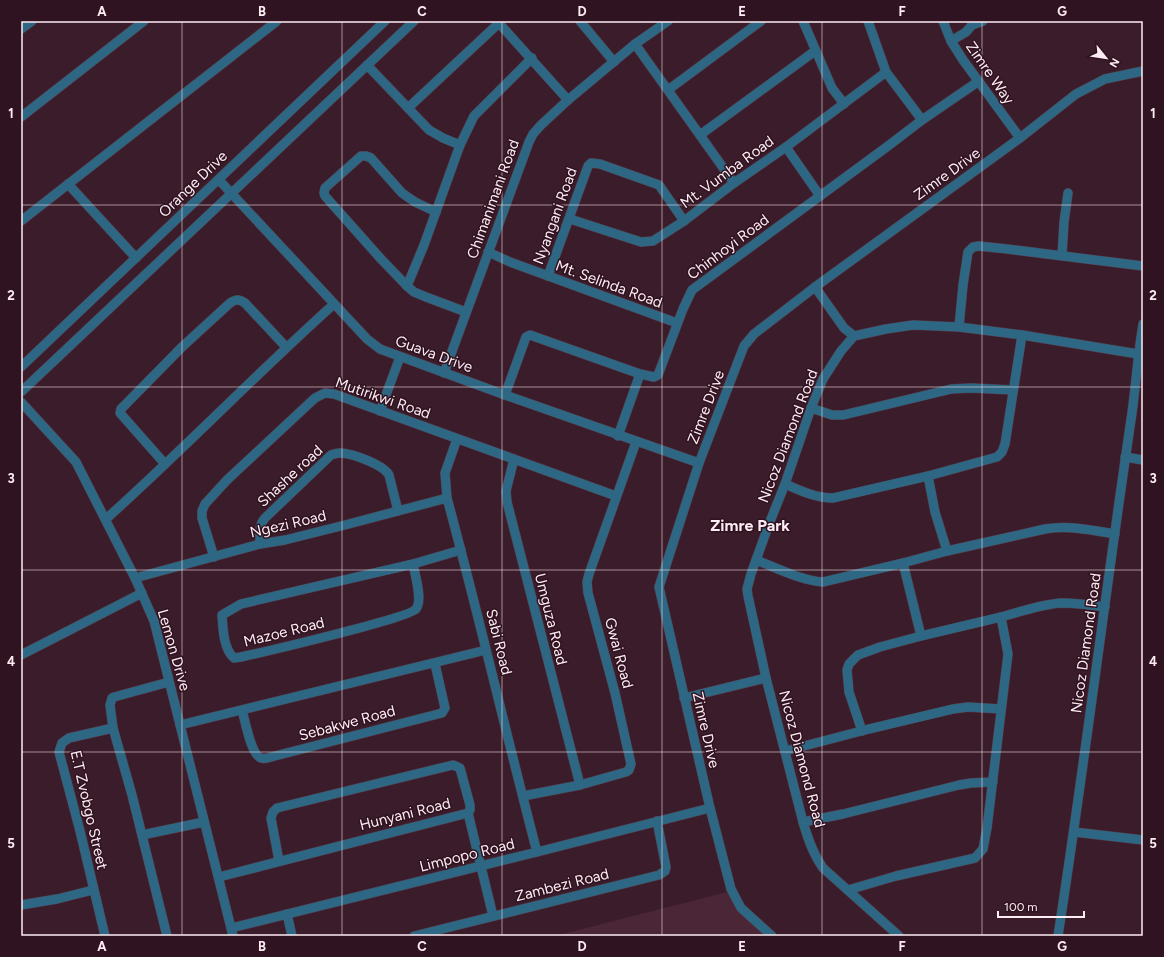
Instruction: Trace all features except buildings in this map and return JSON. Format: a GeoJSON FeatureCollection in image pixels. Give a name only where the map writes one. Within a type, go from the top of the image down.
{"type":"FeatureCollection","features":[{"type":"Feature","properties":{"kind":"street"},"geometry":{"type":"LineString","coordinates":[[21,29],[32,21]]}},
{"type":"Feature","properties":{"kind":"street"},"geometry":{"type":"LineString","coordinates":[[21,117],[144,21]]}},
{"type":"Feature","properties":{"kind":"street","name":"Orange Drive"},"geometry":{"type":"LineString","coordinates":[[21,367],[385,21]]}},
{"type":"Feature","properties":{"kind":"street"},"geometry":{"type":"LineString","coordinates":[[21,392],[414,21]]}},
{"type":"Feature","properties":{"kind":"street"},"geometry":{"type":"LineString","coordinates":[[580,21],[614,62]]}},
{"type":"Feature","properties":{"kind":"street","name":"Chimanimani Road"},"geometry":{"type":"LineString","coordinates":[[444,373],[528,142],[537,130],[568,100],[635,44],[668,21]]}},
{"type":"Feature","properties":{"kind":"street"},"geometry":{"type":"LineString","coordinates":[[668,90],[761,21]]}},
{"type":"Feature","properties":{"kind":"street"},"geometry":{"type":"LineString","coordinates":[[803,21],[832,88],[844,104]]}},
{"type":"Feature","properties":{"kind":"street"},"geometry":{"type":"LineString","coordinates":[[868,21],[886,72],[922,120]]}},
{"type":"Feature","properties":{"kind":"street","name":"Zimre Way"},"geometry":{"type":"LineString","coordinates":[[943,21],[951,41],[963,60],[1020,138]]}},
{"type":"Feature","properties":{"kind":"street"},"geometry":{"type":"LineString","coordinates":[[951,41],[966,32],[971,23],[983,21]]}},
{"type":"Feature","properties":{"kind":"street"},"geometry":{"type":"LineString","coordinates":[[21,221],[112,151],[274,22]]}},
{"type":"Feature","properties":{"kind":"street"},"geometry":{"type":"LineString","coordinates":[[408,108],[498,22],[532,58],[536,65],[568,100]]}},
{"type":"Feature","properties":{"kind":"street"},"geometry":{"type":"LineString","coordinates":[[635,44],[734,182]]}},
{"type":"Feature","properties":{"kind":"street"},"geometry":{"type":"LineString","coordinates":[[700,135],[815,51]]}},
{"type":"Feature","properties":{"kind":"street"},"geometry":{"type":"LineString","coordinates":[[407,286],[424,245],[460,145],[474,116],[532,58]]}},
{"type":"Feature","properties":{"kind":"street"},"geometry":{"type":"LineString","coordinates":[[367,65],[429,130],[442,138],[460,145]]}},
{"type":"Feature","properties":{"kind":"street","name":"Zimre Drive"},"geometry":{"type":"LineString","coordinates":[[772,936],[741,908],[731,889],[710,808],[659,587],[699,463],[744,346],[754,334],[815,287],[1020,138],[1076,94],[1105,79],[1143,71]]}},
{"type":"Feature","properties":{"kind":"street","name":"Mt. Vumba Road"},"geometry":{"type":"LineString","coordinates":[[570,218],[641,242],[653,241],[684,221],[734,182],[786,147],[886,72]]}},
{"type":"Feature","properties":{"kind":"street","name":"Chinhoyi Road"},"geometry":{"type":"LineString","coordinates":[[505,395],[526,337],[530,334],[640,374],[651,377],[658,375],[687,298],[692,290],[922,120],[979,81]]}},
{"type":"Feature","properties":{"kind":"street"},"geometry":{"type":"LineString","coordinates":[[786,147],[820,196]]}},
{"type":"Feature","properties":{"kind":"street"},"geometry":{"type":"LineString","coordinates":[[436,212],[415,202],[402,193],[371,158],[366,156],[361,156],[325,188],[324,193],[381,260],[414,292],[466,312]]}},
{"type":"Feature","properties":{"kind":"street","name":"Nyangani Road"},"geometry":{"type":"LineString","coordinates":[[548,276],[588,166],[593,162],[659,185],[684,221]]}},
{"type":"Feature","properties":{"kind":"street","name":"Guava Drive"},"geometry":{"type":"LineString","coordinates":[[218,180],[374,345],[400,357],[444,373],[618,436],[699,463]]}},
{"type":"Feature","properties":{"kind":"street"},"geometry":{"type":"LineString","coordinates":[[68,184],[136,258]]}},
{"type":"Feature","properties":{"kind":"street"},"geometry":{"type":"LineString","coordinates":[[1062,256],[1064,222],[1068,193]]}},
{"type":"Feature","properties":{"kind":"street"},"geometry":{"type":"LineString","coordinates":[[959,327],[968,252],[973,247],[979,246],[1143,266]]}},
{"type":"Feature","properties":{"kind":"street","name":"Mt. Selinda Road"},"geometry":{"type":"LineString","coordinates":[[488,252],[548,276],[677,323]]}},
{"type":"Feature","properties":{"kind":"street"},"geometry":{"type":"LineString","coordinates":[[815,287],[844,328],[854,336],[913,325],[959,327],[1022,335],[1138,354]]}},
{"type":"Feature","properties":{"kind":"street"},"geometry":{"type":"LineString","coordinates":[[165,464],[120,413],[121,409],[182,347],[230,303],[238,300],[245,303],[286,347]]}},
{"type":"Feature","properties":{"kind":"street"},"geometry":{"type":"LineString","coordinates":[[106,519],[286,347],[334,304]]}},
{"type":"Feature","properties":{"kind":"street","name":"Nicoz Diamond Road"},"geometry":{"type":"LineString","coordinates":[[1058,936],[1135,396],[1138,354],[1143,324]]}},
{"type":"Feature","properties":{"kind":"street"},"geometry":{"type":"LineString","coordinates":[[785,484],[814,496],[833,498],[928,476],[997,457],[1002,452],[1005,444],[1022,335]]}},
{"type":"Feature","properties":{"kind":"street","name":"Nicoz Diamond Road"},"geometry":{"type":"LineString","coordinates":[[854,336],[841,351],[823,379],[769,524],[747,589],[766,678],[803,822],[816,859],[823,868],[899,936]]}},
{"type":"Feature","properties":{"kind":"street"},"geometry":{"type":"LineString","coordinates":[[380,411],[400,357]]}},
{"type":"Feature","properties":{"kind":"street"},"geometry":{"type":"LineString","coordinates":[[618,436],[640,374]]}},
{"type":"Feature","properties":{"kind":"street"},"geometry":{"type":"LineString","coordinates":[[811,408],[832,415],[843,415],[951,389],[971,388],[1013,390]]}},
{"type":"Feature","properties":{"kind":"street","name":"Mutirikwi Road"},"geometry":{"type":"LineString","coordinates":[[214,557],[202,518],[202,511],[205,504],[227,480],[315,398],[322,394],[331,393],[616,496]]}},
{"type":"Feature","properties":{"kind":"street","name":"Lemon Drive"},"geometry":{"type":"LineString","coordinates":[[21,402],[76,462],[135,578],[154,621],[232,932]]}},
{"type":"Feature","properties":{"kind":"street","name":"Sabi Road"},"geometry":{"type":"LineString","coordinates":[[457,439],[445,473],[448,498],[507,738],[538,852]]}},
{"type":"Feature","properties":{"kind":"street","name":"Gwai Road"},"geometry":{"type":"LineString","coordinates":[[524,796],[580,785],[626,772],[629,770],[631,764],[615,693],[588,593],[587,582],[636,442]]}},
{"type":"Feature","properties":{"kind":"street","name":"Shashe road"},"geometry":{"type":"LineString","coordinates":[[260,544],[260,528],[261,523],[265,518],[331,455],[338,453],[366,460],[386,470],[389,475],[398,511]]}},
{"type":"Feature","properties":{"kind":"street"},"geometry":{"type":"LineString","coordinates":[[1126,457],[1143,460]]}},
{"type":"Feature","properties":{"kind":"street","name":"Umguza Road"},"geometry":{"type":"LineString","coordinates":[[514,459],[506,491],[507,502],[580,785]]}},
{"type":"Feature","properties":{"kind":"street"},"geometry":{"type":"LineString","coordinates":[[928,476],[935,512],[946,550]]}},
{"type":"Feature","properties":{"kind":"street","name":"Ngezi Road"},"geometry":{"type":"LineString","coordinates":[[135,578],[260,544],[300,536],[448,498]]}},
{"type":"Feature","properties":{"kind":"street"},"geometry":{"type":"LineString","coordinates":[[756,560],[800,577],[823,582],[903,563],[946,550],[1045,529],[1059,527],[1077,528],[1115,534]]}},
{"type":"Feature","properties":{"kind":"street","name":"Mazoe Road"},"geometry":{"type":"LineString","coordinates":[[413,564],[419,598],[418,605],[413,612],[241,657],[234,658],[229,653],[222,615],[241,604],[413,564],[461,550]]}},
{"type":"Feature","properties":{"kind":"street"},"geometry":{"type":"LineString","coordinates":[[903,563],[922,636]]}},
{"type":"Feature","properties":{"kind":"street"},"geometry":{"type":"LineString","coordinates":[[21,655],[142,593]]}},
{"type":"Feature","properties":{"kind":"street"},"geometry":{"type":"LineString","coordinates":[[862,731],[850,692],[847,670],[858,655],[922,636],[1046,605],[1061,603],[1105,608]]}},
{"type":"Feature","properties":{"kind":"street"},"geometry":{"type":"LineString","coordinates":[[848,890],[896,876],[978,856],[983,849],[993,782],[1008,654],[1000,617]]}},
{"type":"Feature","properties":{"kind":"street"},"geometry":{"type":"LineString","coordinates":[[180,725],[435,664],[486,650]]}},
{"type":"Feature","properties":{"kind":"street","name":"Sebakwe Road"},"geometry":{"type":"LineString","coordinates":[[242,710],[252,748],[256,755],[263,758],[271,757],[442,713],[445,708],[435,664]]}},
{"type":"Feature","properties":{"kind":"street"},"geometry":{"type":"LineString","coordinates":[[684,698],[766,678]]}},
{"type":"Feature","properties":{"kind":"street"},"geometry":{"type":"LineString","coordinates":[[167,936],[113,728],[110,705],[112,698],[114,697],[169,682]]}},
{"type":"Feature","properties":{"kind":"street"},"geometry":{"type":"LineString","coordinates":[[785,752],[862,731],[953,709],[968,707],[1002,709]]}},
{"type":"Feature","properties":{"kind":"street","name":"E.T Zvobgo Street"},"geometry":{"type":"LineString","coordinates":[[105,936],[60,752],[62,743],[69,738],[113,728]]}},
{"type":"Feature","properties":{"kind":"street","name":"Hunyani Road"},"geometry":{"type":"LineString","coordinates":[[219,877],[468,813],[470,806],[460,768],[453,765],[277,808],[273,812],[271,818],[279,861]]}},
{"type":"Feature","properties":{"kind":"street"},"geometry":{"type":"LineString","coordinates":[[803,822],[971,782],[993,782]]}},
{"type":"Feature","properties":{"kind":"street","name":"Limpopo Road"},"geometry":{"type":"LineString","coordinates":[[232,932],[287,914],[710,808]]}},
{"type":"Feature","properties":{"kind":"street"},"geometry":{"type":"LineString","coordinates":[[468,813],[493,916]]}},
{"type":"Feature","properties":{"kind":"street","name":"Zambezi Road"},"geometry":{"type":"LineString","coordinates":[[414,936],[662,874],[666,867],[657,821]]}},
{"type":"Feature","properties":{"kind":"street"},"geometry":{"type":"LineString","coordinates":[[142,835],[204,822]]}},
{"type":"Feature","properties":{"kind":"street"},"geometry":{"type":"LineString","coordinates":[[1074,832],[1143,840]]}},
{"type":"Feature","properties":{"kind":"street"},"geometry":{"type":"LineString","coordinates":[[21,905],[57,899],[93,890]]}},
{"type":"Feature","properties":{"kind":"street"},"geometry":{"type":"LineString","coordinates":[[287,914],[292,936]]}},
{"type":"Feature","properties":{"kind":"shaded area"},"geometry":{"type":"Polygon","coordinates":[[[731,891],[771,936],[555,936],[731,891]]]}},
{"type":"Feature","properties":{"kind":"district","name":"Zimre Park"},"geometry":{"type":"Point","coordinates":[750,525]}}]}
